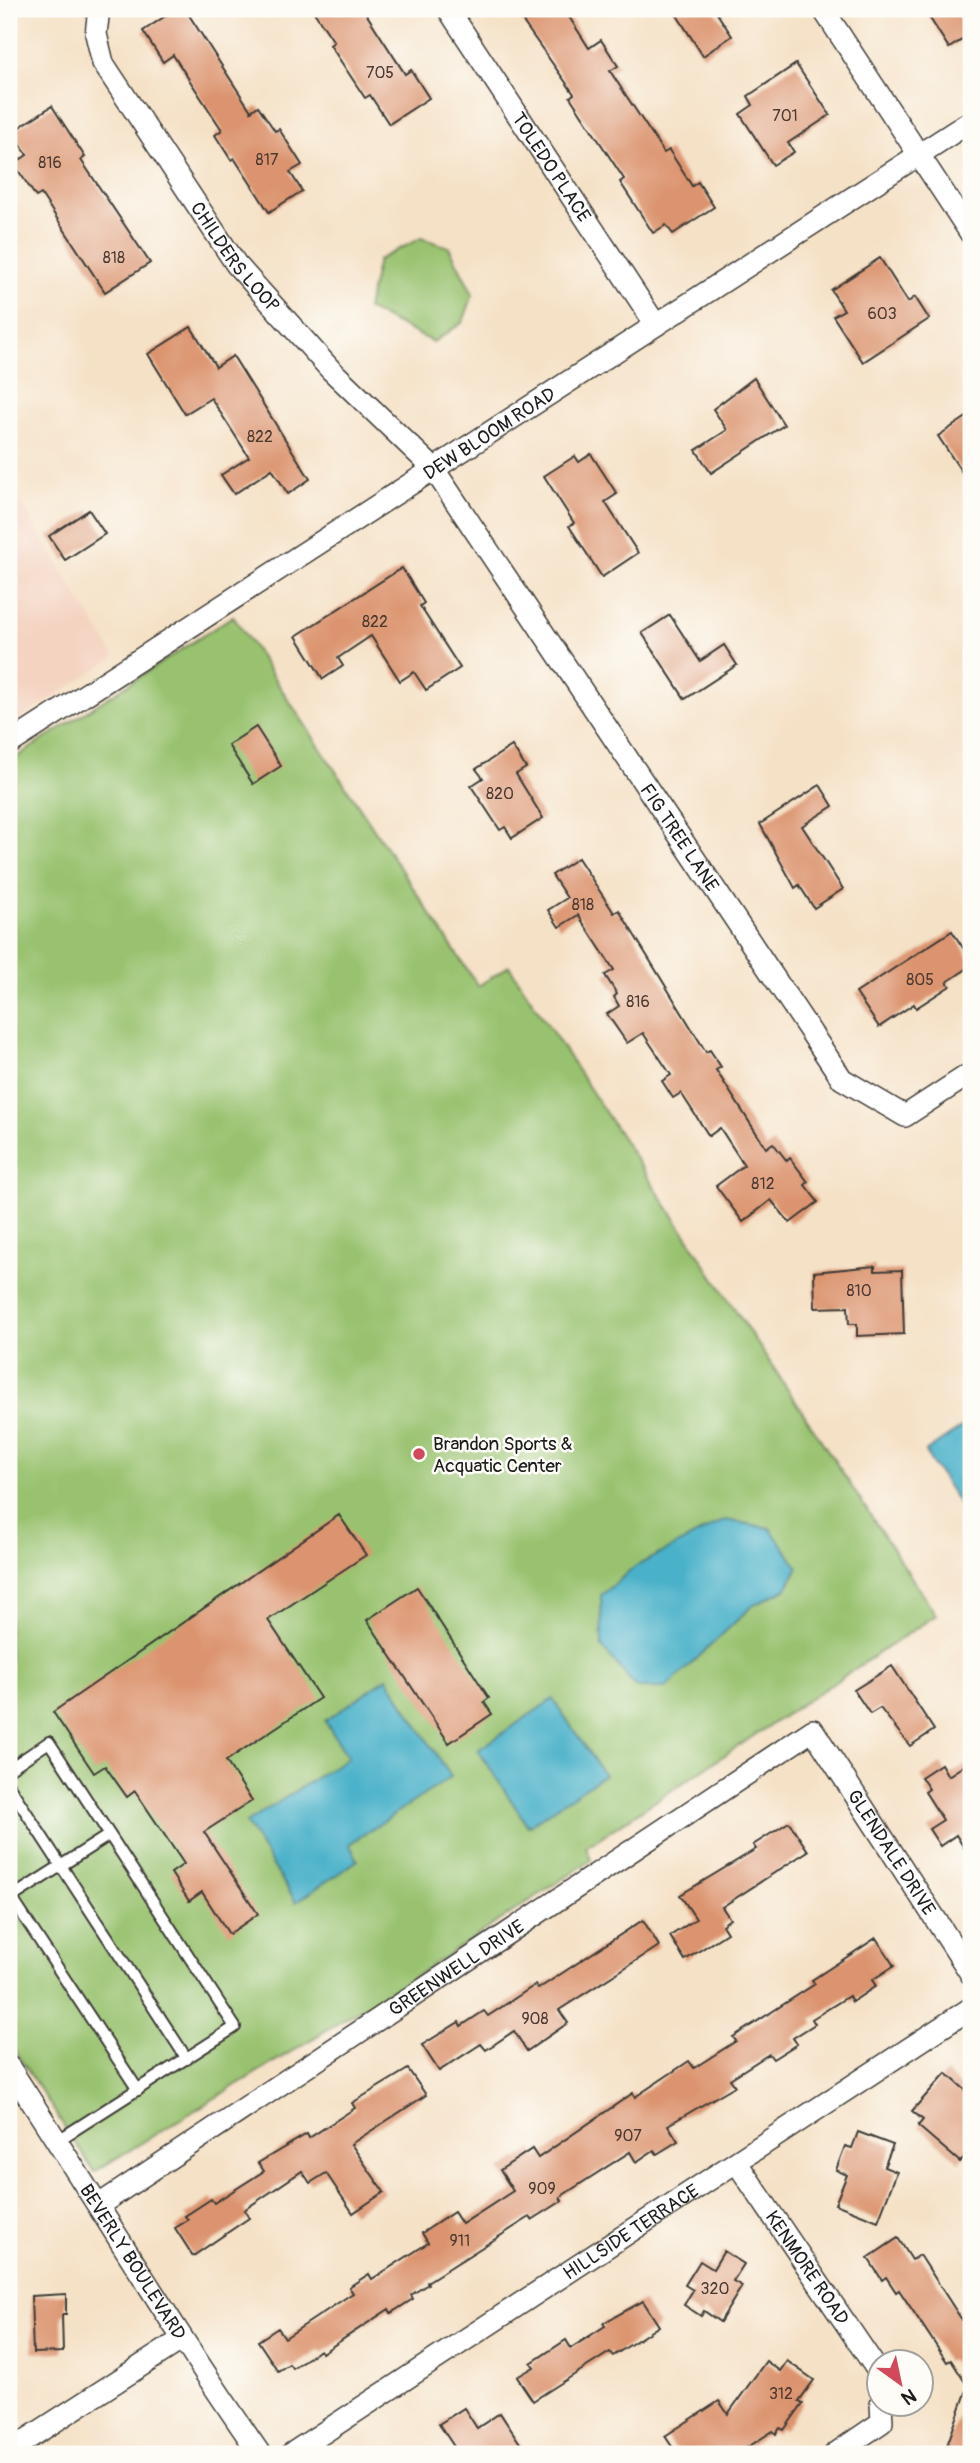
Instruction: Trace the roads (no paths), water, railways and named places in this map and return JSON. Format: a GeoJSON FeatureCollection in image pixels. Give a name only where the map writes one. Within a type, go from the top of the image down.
{"type":"FeatureCollection","features":[{"type":"Feature","properties":{"kind":"street","name":"CHILDERS LOOP"},"geometry":{"type":"LineString","coordinates":[[99,9],[96,34],[103,63],[236,264],[330,369],[433,468]]}},
{"type":"Feature","properties":{"kind":"street","name":"TOLEDO PLACE"},"geometry":{"type":"LineString","coordinates":[[448,9],[656,325]]}},
{"type":"Feature","properties":{"kind":"street"},"geometry":{"type":"LineString","coordinates":[[823,9],[971,234]]}},
{"type":"Feature","properties":{"kind":"street","name":"DEW BLOOM ROAD"},"geometry":{"type":"LineString","coordinates":[[9,744],[971,121]]}},
{"type":"Feature","properties":{"kind":"street","name":"FIG TREE LANE"},"geometry":{"type":"LineString","coordinates":[[433,468],[842,1079],[905,1116],[971,1073]]}},
{"type":"Feature","properties":{"kind":"street","name":"GLENDALE DRIVE"},"geometry":{"type":"LineString","coordinates":[[813,1730],[971,1974]]}},
{"type":"Feature","properties":{"kind":"street","name":"GREENWELL DRIVE"},"geometry":{"type":"LineString","coordinates":[[99,2206],[813,1730]]}},
{"type":"Feature","properties":{"kind":"street","name":"HILLSIDE TERRACE"},"geometry":{"type":"LineString","coordinates":[[291,2454],[971,2008]]}},
{"type":"Feature","properties":{"kind":"street","name":"BEVERLY BOULEVARD"},"geometry":{"type":"LineString","coordinates":[[9,2067],[15,2092],[58,2141],[181,2340],[260,2454]]}},
{"type":"Feature","properties":{"kind":"street","name":"KENMORE ROAD"},"geometry":{"type":"LineString","coordinates":[[737,2163],[864,2350]]}},
{"type":"Feature","properties":{"kind":"street"},"geometry":{"type":"LineString","coordinates":[[9,2451],[181,2340]]}},
{"type":"Feature","properties":{"kind":"street"},"geometry":{"type":"LineString","coordinates":[[835,2454],[882,2422],[882,2418]]}},
{"type":"Feature","properties":{"kind":"lane"},"geometry":{"type":"LineString","coordinates":[[9,1769],[49,1742],[235,2027],[58,2141]]}},
{"type":"Feature","properties":{"kind":"lane"},"geometry":{"type":"LineString","coordinates":[[9,1786],[187,2059]]}},
{"type":"Feature","properties":{"kind":"lane"},"geometry":{"type":"LineString","coordinates":[[109,1835],[9,1897],[138,2090]]}},
{"type":"Feature","properties":{"kind":"water"},"geometry":{"type":"Polygon","coordinates":[[[971,1421],[971,1522],[925,1452],[971,1421]]]}},
{"type":"Feature","properties":{"kind":"water"},"geometry":{"type":"Polygon","coordinates":[[[725,1520],[770,1528],[798,1567],[786,1589],[752,1606],[666,1688],[637,1688],[602,1647],[601,1595],[636,1566],[725,1520]]]}},
{"type":"Feature","properties":{"kind":"water"},"geometry":{"type":"Polygon","coordinates":[[[387,1678],[451,1777],[349,1844],[358,1860],[296,1902],[246,1823],[348,1757],[325,1721],[387,1678]]]}},
{"type":"Feature","properties":{"kind":"water"},"geometry":{"type":"Polygon","coordinates":[[[553,1699],[604,1775],[528,1826],[478,1750],[553,1699]]]}},
{"type":"Feature","properties":{"kind":"place","name":"Brandon Sports & Acquatic Center"},"geometry":{"type":"Point","coordinates":[419,1454]}}]}
